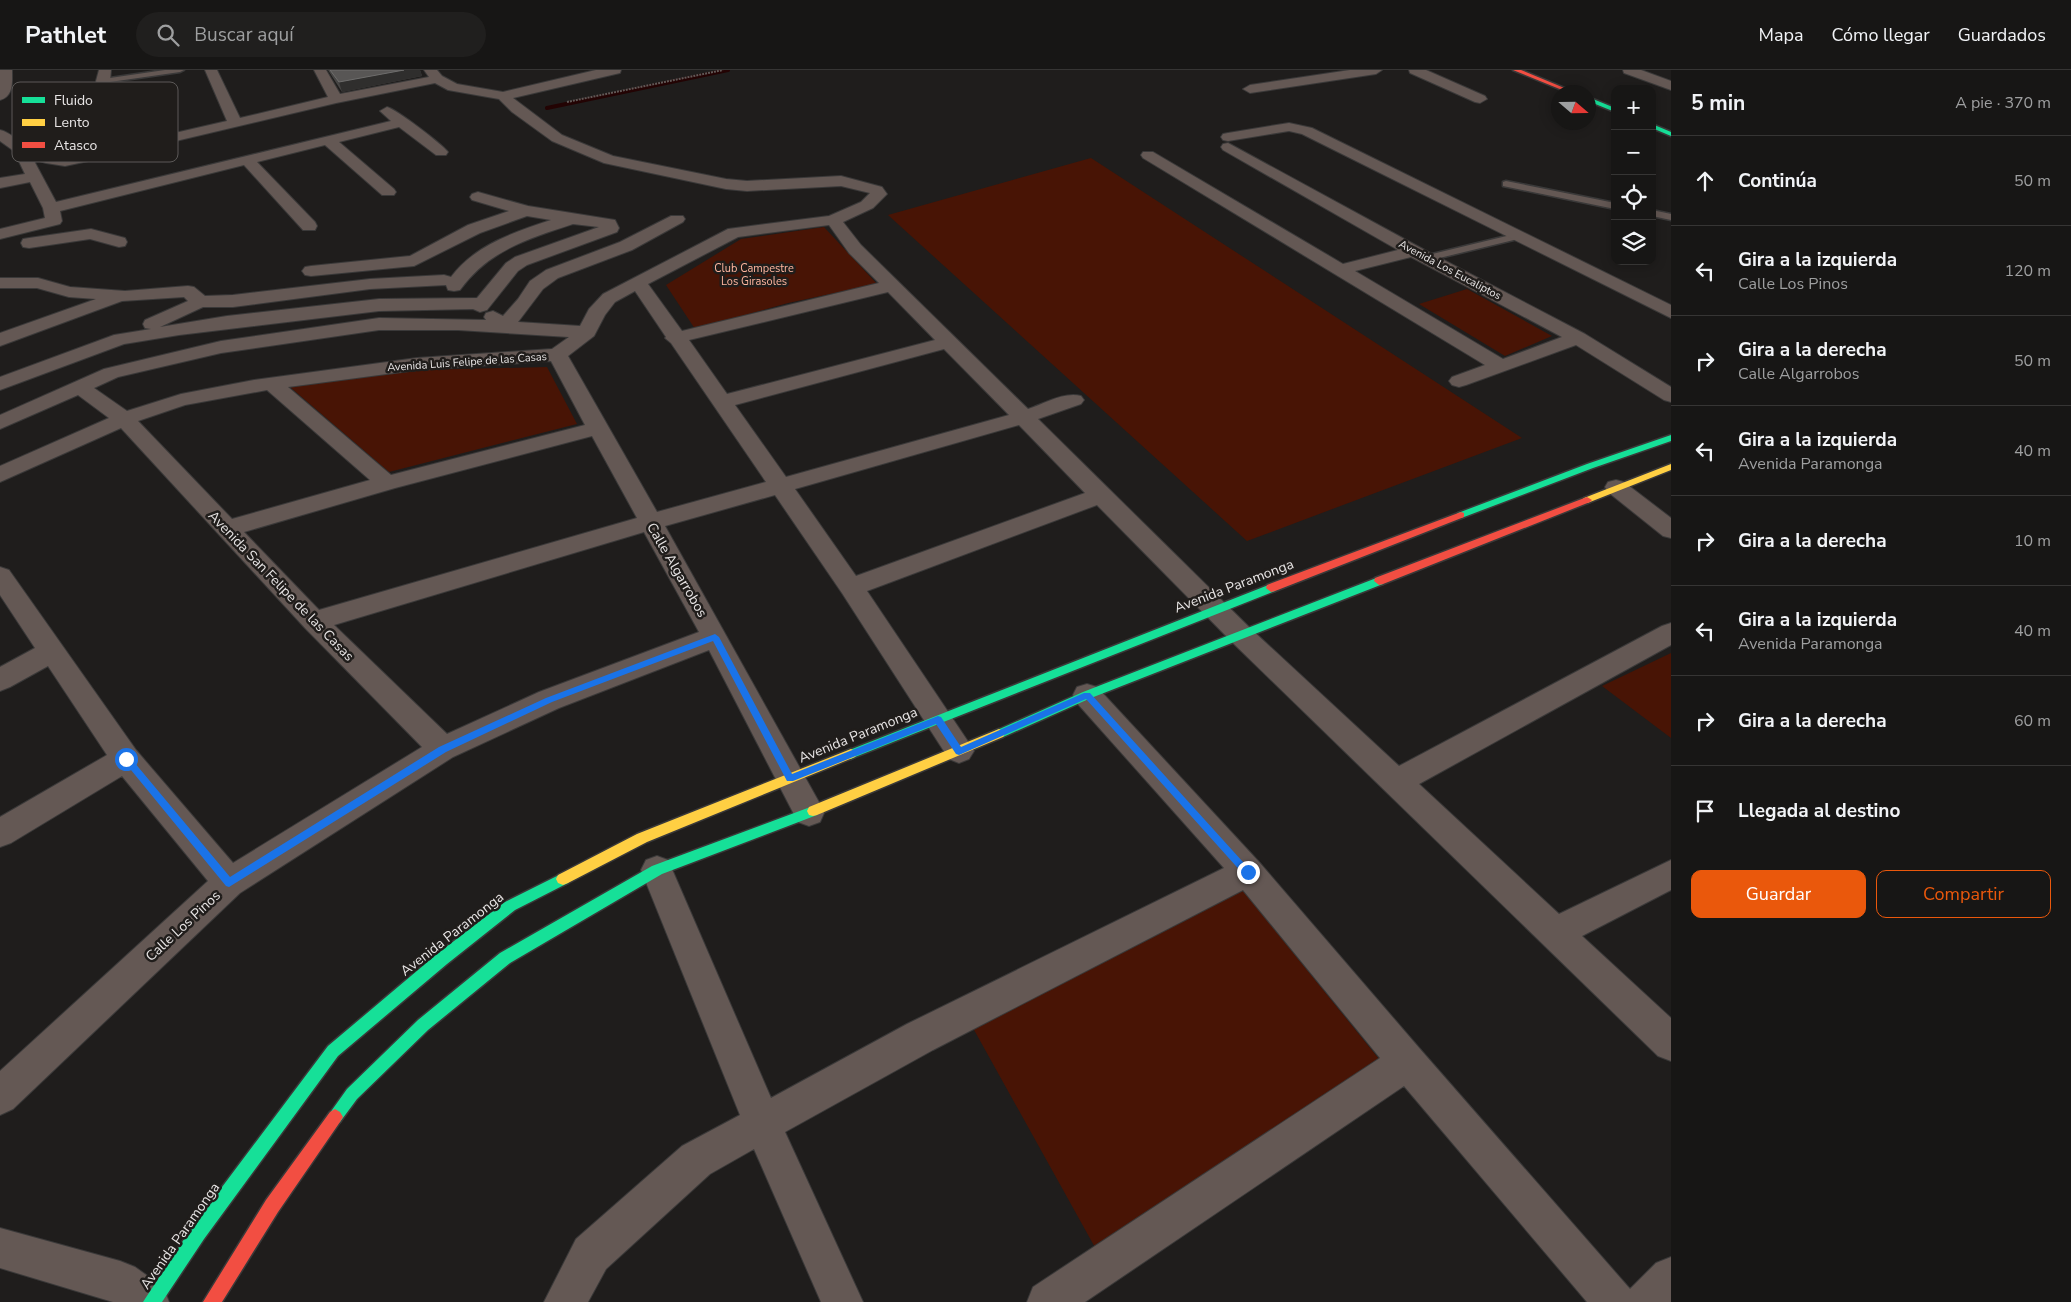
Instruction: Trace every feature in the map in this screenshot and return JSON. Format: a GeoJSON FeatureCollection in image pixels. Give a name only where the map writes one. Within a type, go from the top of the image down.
{"type":"FeatureCollection","features":[{"type":"Feature","properties":{"kind":"street"},"geometry":{"type":"LineString","coordinates":[[211,70],[235,122]]}},
{"type":"Feature","properties":{"kind":"street"},"geometry":{"type":"LineString","coordinates":[[320,70],[336,99]]}},
{"type":"Feature","properties":{"kind":"street"},"geometry":{"type":"LineString","coordinates":[[539,70],[553,83]]}},
{"type":"Feature","properties":{"kind":"street"},"geometry":{"type":"LineString","coordinates":[[178,136],[433,75],[453,87],[503,96],[615,70]]}},
{"type":"Feature","properties":{"kind":"street"},"geometry":{"type":"LineString","coordinates":[[1250,88],[1376,70]]}},
{"type":"Feature","properties":{"kind":"street"},"geometry":{"type":"LineString","coordinates":[[1415,70],[1480,99]]}},
{"type":"Feature","properties":{"kind":"street"},"geometry":{"type":"LineString","coordinates":[[1516,70],[1554,85]]}},
{"type":"Feature","properties":{"kind":"street"},"geometry":{"type":"LineString","coordinates":[[1629,70],[1671,86]]}},
{"type":"Feature","properties":{"kind":"street"},"geometry":{"type":"LineString","coordinates":[[0,96],[5,91],[6,72]]}},
{"type":"Feature","properties":{"kind":"street"},"geometry":{"type":"LineString","coordinates":[[361,93],[441,152]]}},
{"type":"Feature","properties":{"kind":"street"},"geometry":{"type":"LineString","coordinates":[[503,96],[516,109]]}},
{"type":"Feature","properties":{"kind":"street"},"geometry":{"type":"LineString","coordinates":[[1596,102],[1611,108]]}},
{"type":"Feature","properties":{"kind":"street","name":"Avenida Luis Felipe de las Casas"},"geometry":{"type":"LineString","coordinates":[[0,475],[124,419],[182,400],[272,384],[417,364],[557,355],[587,332],[596,313],[609,298],[734,234],[833,220],[866,205],[879,194],[876,190],[841,181],[747,186],[726,184],[608,160],[557,138],[516,109]]}},
{"type":"Feature","properties":{"kind":"street"},"geometry":{"type":"LineString","coordinates":[[0,234],[52,215],[246,159],[402,122]]}},
{"type":"Feature","properties":{"kind":"street","name":"Avenida Los Eucaliptos"},"geometry":{"type":"LineString","coordinates":[[1519,236],[1307,131],[1289,127],[1228,142],[1420,255],[1578,338],[1671,396]]}},
{"type":"Feature","properties":{"kind":"street"},"geometry":{"type":"LineString","coordinates":[[1656,128],[1671,134]]}},
{"type":"Feature","properties":{"kind":"street"},"geometry":{"type":"LineString","coordinates":[[0,134],[12,143]]}},
{"type":"Feature","properties":{"kind":"street"},"geometry":{"type":"LineString","coordinates":[[328,140],[388,192]]}},
{"type":"Feature","properties":{"kind":"street"},"geometry":{"type":"LineString","coordinates":[[1148,155],[1501,366]]}},
{"type":"Feature","properties":{"kind":"street"},"geometry":{"type":"LineString","coordinates":[[246,159],[309,226]]}},
{"type":"Feature","properties":{"kind":"street"},"geometry":{"type":"LineString","coordinates":[[26,162],[52,215]]}},
{"type":"Feature","properties":{"kind":"street"},"geometry":{"type":"LineString","coordinates":[[0,183],[34,177]]}},
{"type":"Feature","properties":{"kind":"street"},"geometry":{"type":"LineString","coordinates":[[121,339],[142,337],[179,328],[379,305],[477,305],[512,267],[521,261],[611,228],[609,223],[526,211],[478,197]]}},
{"type":"Feature","properties":{"kind":"street"},"geometry":{"type":"LineString","coordinates":[[311,271],[414,261],[474,229],[526,211]]}},
{"type":"Feature","properties":{"kind":"street"},"geometry":{"type":"LineString","coordinates":[[0,384],[121,339],[200,302],[233,301],[370,284],[449,283],[496,248],[512,239],[572,219]]}},
{"type":"Feature","properties":{"kind":"street"},"geometry":{"type":"LineString","coordinates":[[504,326],[525,302],[536,285],[552,274],[626,246],[678,220]]}},
{"type":"Feature","properties":{"kind":"street"},"geometry":{"type":"LineString","coordinates":[[833,220],[855,249],[1242,636],[1671,1043]]}},
{"type":"Feature","properties":{"kind":"street"},"geometry":{"type":"LineString","coordinates":[[0,244],[90,234],[119,242]]}},
{"type":"Feature","properties":{"kind":"street"},"geometry":{"type":"LineString","coordinates":[[1519,236],[1671,312]]}},
{"type":"Feature","properties":{"kind":"street"},"geometry":{"type":"LineString","coordinates":[[1340,270],[1420,255]]}},
{"type":"Feature","properties":{"kind":"street"},"geometry":{"type":"LineString","coordinates":[[414,261],[449,283],[504,326]]}},
{"type":"Feature","properties":{"kind":"street"},"geometry":{"type":"LineString","coordinates":[[0,283],[38,282],[69,292],[125,296],[188,291],[200,302]]}},
{"type":"Feature","properties":{"kind":"street"},"geometry":{"type":"LineString","coordinates":[[638,282],[782,486],[959,751]]}},
{"type":"Feature","properties":{"kind":"street"},"geometry":{"type":"LineString","coordinates":[[676,338],[892,286]]}},
{"type":"Feature","properties":{"kind":"street"},"geometry":{"type":"LineString","coordinates":[[0,340],[125,296]]}},
{"type":"Feature","properties":{"kind":"street"},"geometry":{"type":"LineString","coordinates":[[0,424],[111,374],[221,347],[379,324],[458,324],[587,332]]}},
{"type":"Feature","properties":{"kind":"street"},"geometry":{"type":"LineString","coordinates":[[0,328],[21,332]]}},
{"type":"Feature","properties":{"kind":"street"},"geometry":{"type":"LineString","coordinates":[[1459,381],[1578,338]]}},
{"type":"Feature","properties":{"kind":"street"},"geometry":{"type":"LineString","coordinates":[[722,402],[949,342]]}},
{"type":"Feature","properties":{"kind":"street","name":"Calle Algarrobos"},"geometry":{"type":"LineString","coordinates":[[557,355],[715,637],[808,813]]}},
{"type":"Feature","properties":{"kind":"street"},"geometry":{"type":"LineString","coordinates":[[272,384],[387,483]]}},
{"type":"Feature","properties":{"kind":"street","name":"Avenida San Felipe de las Casas"},"geometry":{"type":"LineString","coordinates":[[81,388],[124,419],[314,621],[442,749]]}},
{"type":"Feature","properties":{"kind":"street"},"geometry":{"type":"LineString","coordinates":[[314,621],[650,522],[1025,417],[1074,400]]}},
{"type":"Feature","properties":{"kind":"street"},"geometry":{"type":"LineString","coordinates":[[226,529],[387,483],[597,428]]}},
{"type":"Feature","properties":{"kind":"street","name":"Avenida Paramonga"},"geometry":{"type":"LineString","coordinates":[[150,1302],[198,1233],[333,1051],[442,959],[510,906],[642,838],[790,778],[1215,609],[1590,466],[1671,438]]}},
{"type":"Feature","properties":{"kind":"street"},"geometry":{"type":"LineString","coordinates":[[212,1302],[272,1206],[352,1094],[415,1032],[505,958],[657,870],[808,813],[959,751],[1087,695],[1671,467]]}},
{"type":"Feature","properties":{"kind":"street"},"geometry":{"type":"LineString","coordinates":[[1616,488],[1671,530]]}},
{"type":"Feature","properties":{"kind":"street"},"geometry":{"type":"LineString","coordinates":[[851,587],[1101,495]]}},
{"type":"Feature","properties":{"kind":"street"},"geometry":{"type":"LineString","coordinates":[[0,576],[126,759],[229,883]]}},
{"type":"Feature","properties":{"kind":"street"},"geometry":{"type":"LineString","coordinates":[[1396,782],[1671,633]]}},
{"type":"Feature","properties":{"kind":"street","name":"Calle Los Pinos"},"geometry":{"type":"LineString","coordinates":[[0,1096],[229,883],[442,749],[549,700],[715,637]]}},
{"type":"Feature","properties":{"kind":"street"},"geometry":{"type":"LineString","coordinates":[[0,680],[51,652]]}},
{"type":"Feature","properties":{"kind":"street"},"geometry":{"type":"LineString","coordinates":[[1087,695],[1248,872],[1407,1062],[1615,1302]]}},
{"type":"Feature","properties":{"kind":"street"},"geometry":{"type":"LineString","coordinates":[[0,833],[126,759]]}},
{"type":"Feature","properties":{"kind":"street"},"geometry":{"type":"LineString","coordinates":[[657,870],[762,1123],[842,1302]]}},
{"type":"Feature","properties":{"kind":"street"},"geometry":{"type":"LineString","coordinates":[[565,1302],[591,1254],[696,1160],[920,1036],[1248,872]]}},
{"type":"Feature","properties":{"kind":"street"},"geometry":{"type":"LineString","coordinates":[[1555,933],[1671,874]]}},
{"type":"Feature","properties":{"kind":"street"},"geometry":{"type":"LineString","coordinates":[[1048,1302],[1407,1062]]}},
{"type":"Feature","properties":{"kind":"street"},"geometry":{"type":"LineString","coordinates":[[0,1248],[120,1282],[150,1302]]}},
{"type":"Feature","properties":{"kind":"street"},"geometry":{"type":"LineString","coordinates":[[1646,1302],[1671,1278]]}},
{"type":"Feature","properties":{"kind":"lane"},"geometry":{"type":"LineString","coordinates":[[104,76],[180,70]]}},
{"type":"Feature","properties":{"kind":"lane"},"geometry":{"type":"LineString","coordinates":[[1506,184],[1611,205]]}},
{"type":"Feature","properties":{"kind":"lane"},"geometry":{"type":"LineString","coordinates":[[1656,214],[1671,217]]}},
{"type":"Feature","properties":{"kind":"lane"},"geometry":{"type":"LineString","coordinates":[[1420,255],[1519,236]]}},
{"type":"Feature","properties":{"kind":"path"},"geometry":{"type":"LineString","coordinates":[[516,109],[560,103],[724,70]]}},
{"type":"Feature","properties":{"kind":"green space"},"geometry":{"type":"Polygon","coordinates":[[[1091,158],[1522,438],[1247,541],[888,215],[1091,158]]]}},
{"type":"Feature","properties":{"kind":"green space","name":"Club Campestre Los Girasoles"},"geometry":{"type":"Polygon","coordinates":[[[824,227],[877,284],[788,303],[695,329],[666,285],[741,239],[824,227]]]}},
{"type":"Feature","properties":{"kind":"green space"},"geometry":{"type":"Polygon","coordinates":[[[1467,289],[1552,336],[1505,356],[1419,304],[1467,289]]]}},
{"type":"Feature","properties":{"kind":"green space"},"geometry":{"type":"Polygon","coordinates":[[[547,367],[577,424],[389,472],[290,387],[420,370],[547,367]]]}},
{"type":"Feature","properties":{"kind":"green space"},"geometry":{"type":"Polygon","coordinates":[[[1671,653],[1671,738],[1602,686],[1671,653]]]}},
{"type":"Feature","properties":{"kind":"green space"},"geometry":{"type":"Polygon","coordinates":[[[1240,887],[1379,1059],[1097,1251],[973,1028],[1240,887]]]}},
{"type":"Feature","properties":{"kind":"building"},"geometry":{"type":"Polygon","coordinates":[[[330,70],[404,70],[339,82],[330,70]]]}},
{"type":"Feature","properties":{"kind":"waterway"},"geometry":{"type":"LineString","coordinates":[[547,108],[728,70]]}},
{"type":"Feature","properties":{"kind":"traffic: fast"},"geometry":{"type":"LineString","coordinates":[[1596,102],[1611,108]]}},
{"type":"Feature","properties":{"kind":"traffic: fast"},"geometry":{"type":"LineString","coordinates":[[1656,128],[1671,134]]}},
{"type":"Feature","properties":{"kind":"traffic: fast"},"geometry":{"type":"LineString","coordinates":[[1461,515],[1590,466],[1671,438]]}},
{"type":"Feature","properties":{"kind":"traffic: fast"},"geometry":{"type":"LineString","coordinates":[[999,734],[1087,695],[1379,581]]}},
{"type":"Feature","properties":{"kind":"traffic: fast"},"geometry":{"type":"LineString","coordinates":[[851,754],[1271,588]]}},
{"type":"Feature","properties":{"kind":"traffic: fast"},"geometry":{"type":"LineString","coordinates":[[335,1117],[352,1094],[423,1025],[505,958],[657,870],[813,811]]}},
{"type":"Feature","properties":{"kind":"traffic: fast"},"geometry":{"type":"LineString","coordinates":[[152,1302],[198,1233],[333,1051],[442,959],[510,906],[563,879]]}},
{"type":"Feature","properties":{"kind":"traffic: slow"},"geometry":{"type":"LineString","coordinates":[[1587,500],[1671,467]]}},
{"type":"Feature","properties":{"kind":"traffic: slow"},"geometry":{"type":"LineString","coordinates":[[813,811],[999,734]]}},
{"type":"Feature","properties":{"kind":"traffic: slow"},"geometry":{"type":"LineString","coordinates":[[563,879],[642,838],[851,754]]}},
{"type":"Feature","properties":{"kind":"traffic: jam"},"geometry":{"type":"LineString","coordinates":[[1516,70],[1554,85]]}},
{"type":"Feature","properties":{"kind":"traffic: jam"},"geometry":{"type":"LineString","coordinates":[[1379,581],[1587,500]]}},
{"type":"Feature","properties":{"kind":"traffic: jam"},"geometry":{"type":"LineString","coordinates":[[1271,588],[1461,515]]}},
{"type":"Feature","properties":{"kind":"traffic: jam"},"geometry":{"type":"LineString","coordinates":[[212,1302],[272,1206],[335,1117]]}},
{"type":"Feature","properties":{"kind":"route"},"geometry":{"type":"LineString","coordinates":[[126,759],[229,883],[442,749],[549,700],[715,637],[790,778],[938,719],[959,751],[1087,695],[1248,872]]}}]}
